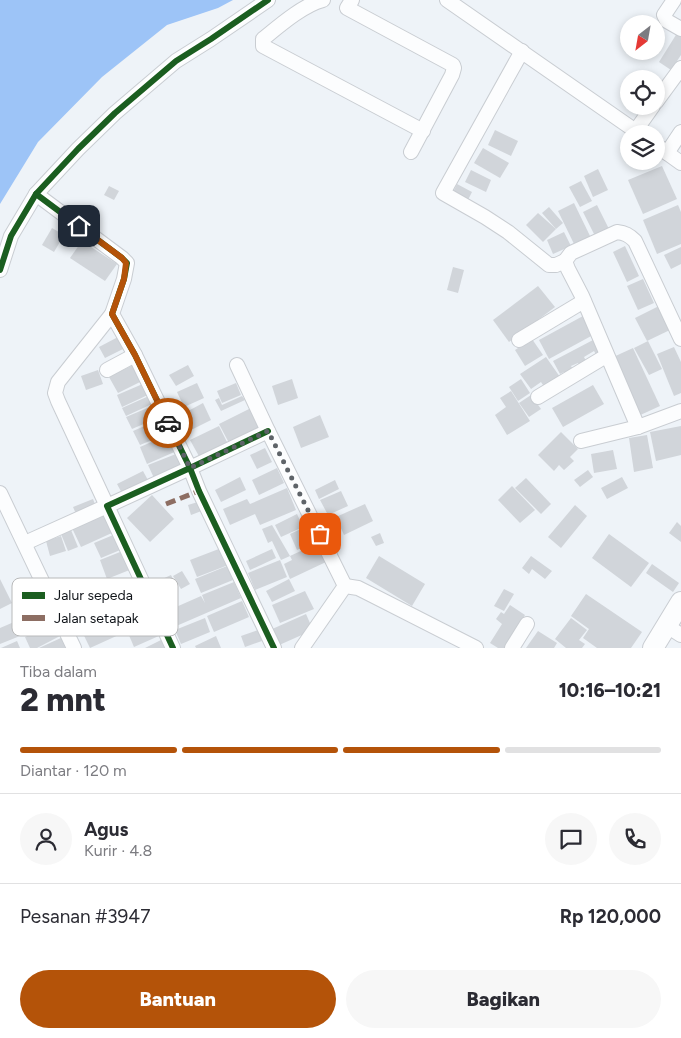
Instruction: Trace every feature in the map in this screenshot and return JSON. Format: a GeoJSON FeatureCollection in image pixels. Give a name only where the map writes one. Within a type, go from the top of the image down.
{"type":"FeatureCollection","features":[{"type":"Feature","properties":{"kind":"street"},"geometry":{"type":"LineString","coordinates":[[0,270],[11,236],[36,194],[102,125],[176,61],[268,0]]}},
{"type":"Feature","properties":{"kind":"street"},"geometry":{"type":"LineString","coordinates":[[323,0],[314,3],[274,30],[263,39],[263,46],[423,131]]}},
{"type":"Feature","properties":{"kind":"street"},"geometry":{"type":"LineString","coordinates":[[329,0],[350,4],[453,65],[452,75],[411,152]]}},
{"type":"Feature","properties":{"kind":"street"},"geometry":{"type":"LineString","coordinates":[[447,0],[628,125]]}},
{"type":"Feature","properties":{"kind":"street"},"geometry":{"type":"LineString","coordinates":[[674,0],[664,15],[667,21],[681,29]]}},
{"type":"Feature","properties":{"kind":"street"},"geometry":{"type":"LineString","coordinates":[[522,51],[442,193],[508,232],[549,265],[565,262],[571,253],[617,232],[630,236],[635,241],[681,339]]}},
{"type":"Feature","properties":{"kind":"street"},"geometry":{"type":"LineString","coordinates":[[665,90],[681,68]]}},
{"type":"Feature","properties":{"kind":"street"},"geometry":{"type":"LineString","coordinates":[[665,146],[681,132]]}},
{"type":"Feature","properties":{"kind":"street"},"geometry":{"type":"LineString","coordinates":[[665,151],[681,163]]}},
{"type":"Feature","properties":{"kind":"street"},"geometry":{"type":"LineString","coordinates":[[36,194],[122,258],[126,263],[124,279],[112,314],[58,382],[55,393],[140,578]]}},
{"type":"Feature","properties":{"kind":"street"},"geometry":{"type":"LineString","coordinates":[[565,262],[584,301],[638,427]]}},
{"type":"Feature","properties":{"kind":"street"},"geometry":{"type":"LineString","coordinates":[[519,340],[584,301]]}},
{"type":"Feature","properties":{"kind":"street"},"geometry":{"type":"LineString","coordinates":[[112,314],[135,355],[190,468],[199,491],[274,648]]}},
{"type":"Feature","properties":{"kind":"street"},"geometry":{"type":"LineString","coordinates":[[106,370],[135,355]]}},
{"type":"Feature","properties":{"kind":"street"},"geometry":{"type":"LineString","coordinates":[[538,397],[606,356]]}},
{"type":"Feature","properties":{"kind":"street"},"geometry":{"type":"LineString","coordinates":[[237,365],[345,586],[370,594],[476,648]]}},
{"type":"Feature","properties":{"kind":"street"},"geometry":{"type":"LineString","coordinates":[[581,441],[638,427],[681,411]]}},
{"type":"Feature","properties":{"kind":"street"},"geometry":{"type":"LineString","coordinates":[[25,543],[268,431]]}},
{"type":"Feature","properties":{"kind":"street"},"geometry":{"type":"LineString","coordinates":[[0,493],[41,578]]}},
{"type":"Feature","properties":{"kind":"street"},"geometry":{"type":"LineString","coordinates":[[302,648],[345,586]]}},
{"type":"Feature","properties":{"kind":"street"},"geometry":{"type":"LineString","coordinates":[[653,648],[674,631],[681,602]]}},
{"type":"Feature","properties":{"kind":"street"},"geometry":{"type":"LineString","coordinates":[[512,648],[527,624]]}},
{"type":"Feature","properties":{"kind":"street"},"geometry":{"type":"LineString","coordinates":[[68,636],[74,648]]}},
{"type":"Feature","properties":{"kind":"street"},"geometry":{"type":"LineString","coordinates":[[167,636],[173,648]]}},
{"type":"Feature","properties":{"kind":"water"},"geometry":{"type":"Polygon","coordinates":[[[0,0],[233,0],[218,8],[167,25],[102,77],[38,142],[0,204],[0,0]]]}},
{"type":"Feature","properties":{"kind":"building"},"geometry":{"type":"Polygon","coordinates":[[[679,30],[681,32],[681,55],[671,70],[659,62],[660,60],[665,60],[665,52],[679,30]]]}},
{"type":"Feature","properties":{"kind":"building"},"geometry":{"type":"Polygon","coordinates":[[[495,130],[518,141],[511,156],[488,145],[495,130]]]}},
{"type":"Feature","properties":{"kind":"building"},"geometry":{"type":"Polygon","coordinates":[[[483,148],[509,163],[500,178],[474,163],[483,148]]]}},
{"type":"Feature","properties":{"kind":"building"},"geometry":{"type":"Polygon","coordinates":[[[598,169],[608,190],[593,197],[584,176],[598,169]]]}},
{"type":"Feature","properties":{"kind":"building"},"geometry":{"type":"Polygon","coordinates":[[[471,170],[491,180],[486,192],[465,182],[471,170]]]}},
{"type":"Feature","properties":{"kind":"building"},"geometry":{"type":"Polygon","coordinates":[[[652,170],[664,170],[677,199],[643,214],[628,180],[652,170]]]}},
{"type":"Feature","properties":{"kind":"building"},"geometry":{"type":"Polygon","coordinates":[[[581,181],[592,201],[580,207],[569,187],[581,181]]]}},
{"type":"Feature","properties":{"kind":"building"},"geometry":{"type":"Polygon","coordinates":[[[457,184],[472,192],[467,202],[452,194],[457,184]]]}},
{"type":"Feature","properties":{"kind":"building"},"geometry":{"type":"Polygon","coordinates":[[[109,186],[119,191],[114,200],[104,195],[109,186]]]}},
{"type":"Feature","properties":{"kind":"building"},"geometry":{"type":"Polygon","coordinates":[[[574,203],[591,238],[575,246],[558,211],[574,203]]]}},
{"type":"Feature","properties":{"kind":"building"},"geometry":{"type":"Polygon","coordinates":[[[597,205],[609,229],[595,236],[583,212],[597,205]]]}},
{"type":"Feature","properties":{"kind":"building"},"geometry":{"type":"Polygon","coordinates":[[[678,205],[681,212],[681,244],[657,254],[643,220],[678,205]]]}},
{"type":"Feature","properties":{"kind":"building"},"geometry":{"type":"Polygon","coordinates":[[[549,207],[563,223],[556,229],[542,213],[549,207]]]}},
{"type":"Feature","properties":{"kind":"building"},"geometry":{"type":"Polygon","coordinates":[[[538,213],[556,229],[543,242],[526,225],[538,213]]]}},
{"type":"Feature","properties":{"kind":"building"},"geometry":{"type":"Polygon","coordinates":[[[52,228],[64,235],[54,252],[42,245],[52,228]]]}},
{"type":"Feature","properties":{"kind":"building"},"geometry":{"type":"Polygon","coordinates":[[[564,232],[571,246],[553,254],[547,240],[564,232]]]}},
{"type":"Feature","properties":{"kind":"building"},"geometry":{"type":"Polygon","coordinates":[[[82,241],[117,264],[105,281],[70,258],[82,241]]]}},
{"type":"Feature","properties":{"kind":"building"},"geometry":{"type":"Polygon","coordinates":[[[625,246],[639,276],[627,282],[613,252],[625,246]]]}},
{"type":"Feature","properties":{"kind":"building"},"geometry":{"type":"Polygon","coordinates":[[[681,247],[681,264],[671,269],[664,255],[681,247]]]}},
{"type":"Feature","properties":{"kind":"building"},"geometry":{"type":"Polygon","coordinates":[[[453,267],[464,270],[458,293],[447,290],[453,267]]]}},
{"type":"Feature","properties":{"kind":"building"},"geometry":{"type":"Polygon","coordinates":[[[643,279],[654,303],[638,310],[627,286],[643,279]]]}},
{"type":"Feature","properties":{"kind":"building"},"geometry":{"type":"Polygon","coordinates":[[[538,286],[555,307],[509,342],[493,320],[538,286]]]}},
{"type":"Feature","properties":{"kind":"building"},"geometry":{"type":"Polygon","coordinates":[[[661,305],[672,329],[647,341],[635,318],[661,305]]]}},
{"type":"Feature","properties":{"kind":"building"},"geometry":{"type":"Polygon","coordinates":[[[583,316],[593,335],[549,359],[539,340],[583,316]]]}},
{"type":"Feature","properties":{"kind":"building"},"geometry":{"type":"Polygon","coordinates":[[[118,337],[123,349],[105,358],[99,347],[118,337]]]}},
{"type":"Feature","properties":{"kind":"building"},"geometry":{"type":"Polygon","coordinates":[[[532,339],[543,355],[525,366],[515,350],[532,339]]]}},
{"type":"Feature","properties":{"kind":"building"},"geometry":{"type":"Polygon","coordinates":[[[593,340],[601,354],[597,356],[594,351],[584,357],[587,363],[580,366],[578,363],[571,366],[574,371],[566,375],[564,372],[560,374],[553,361],[593,340]]]}},
{"type":"Feature","properties":{"kind":"building"},"geometry":{"type":"Polygon","coordinates":[[[648,341],[662,369],[649,375],[634,348],[648,341]]]}},
{"type":"Feature","properties":{"kind":"building"},"geometry":{"type":"Polygon","coordinates":[[[674,347],[681,362],[681,393],[674,396],[657,354],[674,347]]]}},
{"type":"Feature","properties":{"kind":"building"},"geometry":{"type":"Polygon","coordinates":[[[633,348],[660,406],[636,417],[609,359],[633,348]]]}},
{"type":"Feature","properties":{"kind":"building"},"geometry":{"type":"Polygon","coordinates":[[[546,357],[560,377],[545,388],[541,382],[531,389],[520,374],[546,357]]]}},
{"type":"Feature","properties":{"kind":"building"},"geometry":{"type":"Polygon","coordinates":[[[137,363],[146,379],[118,393],[109,377],[137,363]]]}},
{"type":"Feature","properties":{"kind":"building"},"geometry":{"type":"Polygon","coordinates":[[[188,365],[194,376],[176,386],[169,375],[188,365]]]}},
{"type":"Feature","properties":{"kind":"building"},"geometry":{"type":"Polygon","coordinates":[[[98,370],[103,384],[86,390],[81,376],[98,370]]]}},
{"type":"Feature","properties":{"kind":"building"},"geometry":{"type":"Polygon","coordinates":[[[292,379],[298,398],[278,405],[272,386],[292,379]]]}},
{"type":"Feature","properties":{"kind":"building"},"geometry":{"type":"Polygon","coordinates":[[[521,379],[530,393],[518,401],[509,387],[521,379]]]}},
{"type":"Feature","properties":{"kind":"building"},"geometry":{"type":"Polygon","coordinates":[[[145,383],[150,394],[122,407],[117,395],[145,383]]]}},
{"type":"Feature","properties":{"kind":"building"},"geometry":{"type":"Polygon","coordinates":[[[197,383],[204,398],[184,407],[177,392],[197,383]]]}},
{"type":"Feature","properties":{"kind":"building"},"geometry":{"type":"Polygon","coordinates":[[[236,383],[241,395],[222,403],[217,391],[236,383]]]}},
{"type":"Feature","properties":{"kind":"building"},"geometry":{"type":"Polygon","coordinates":[[[593,385],[604,404],[563,427],[552,408],[593,385]]]}},
{"type":"Feature","properties":{"kind":"building"},"geometry":{"type":"Polygon","coordinates":[[[511,391],[530,421],[507,435],[495,415],[506,407],[500,398],[511,391]]]}},
{"type":"Feature","properties":{"kind":"building"},"geometry":{"type":"Polygon","coordinates":[[[151,395],[154,403],[126,416],[122,408],[151,395]]]}},
{"type":"Feature","properties":{"kind":"building"},"geometry":{"type":"Polygon","coordinates":[[[531,395],[541,409],[529,417],[519,403],[531,395]]]}},
{"type":"Feature","properties":{"kind":"building"},"geometry":{"type":"Polygon","coordinates":[[[242,396],[245,400],[221,411],[215,400],[219,398],[222,405],[242,396]]]}},
{"type":"Feature","properties":{"kind":"building"},"geometry":{"type":"Polygon","coordinates":[[[203,403],[211,420],[185,433],[177,417],[203,403]]]}},
{"type":"Feature","properties":{"kind":"building"},"geometry":{"type":"Polygon","coordinates":[[[157,404],[162,416],[132,429],[126,417],[157,404]]]}},
{"type":"Feature","properties":{"kind":"building"},"geometry":{"type":"Polygon","coordinates":[[[253,407],[262,426],[229,443],[219,424],[253,407]]]}},
{"type":"Feature","properties":{"kind":"building"},"geometry":{"type":"Polygon","coordinates":[[[320,415],[329,437],[301,448],[293,427],[320,415]]]}},
{"type":"Feature","properties":{"kind":"building"},"geometry":{"type":"Polygon","coordinates":[[[163,418],[169,433],[140,445],[133,431],[163,418]]]}},
{"type":"Feature","properties":{"kind":"building"},"geometry":{"type":"Polygon","coordinates":[[[219,426],[228,444],[200,458],[190,440],[219,426]]]}},
{"type":"Feature","properties":{"kind":"building"},"geometry":{"type":"Polygon","coordinates":[[[681,426],[681,455],[656,461],[650,432],[681,426]]]}},
{"type":"Feature","properties":{"kind":"building"},"geometry":{"type":"Polygon","coordinates":[[[561,432],[578,449],[570,457],[574,461],[564,470],[559,465],[554,471],[538,455],[561,432]]]}},
{"type":"Feature","properties":{"kind":"building"},"geometry":{"type":"Polygon","coordinates":[[[172,433],[179,450],[147,464],[140,447],[172,433]]]}},
{"type":"Feature","properties":{"kind":"building"},"geometry":{"type":"Polygon","coordinates":[[[647,435],[653,468],[634,472],[629,438],[647,435]]]}},
{"type":"Feature","properties":{"kind":"building"},"geometry":{"type":"Polygon","coordinates":[[[265,448],[272,462],[257,469],[250,455],[265,448]]]}},
{"type":"Feature","properties":{"kind":"building"},"geometry":{"type":"Polygon","coordinates":[[[613,450],[617,469],[594,473],[591,454],[613,450]]]}},
{"type":"Feature","properties":{"kind":"building"},"geometry":{"type":"Polygon","coordinates":[[[181,452],[186,465],[154,478],[148,465],[181,452]]]}},
{"type":"Feature","properties":{"kind":"building"},"geometry":{"type":"Polygon","coordinates":[[[277,468],[284,483],[259,495],[252,480],[277,468]]]}},
{"type":"Feature","properties":{"kind":"building"},"geometry":{"type":"Polygon","coordinates":[[[588,470],[593,477],[580,487],[574,480],[588,470]]]}},
{"type":"Feature","properties":{"kind":"building"},"geometry":{"type":"Polygon","coordinates":[[[143,471],[149,482],[123,495],[117,484],[143,471]]]}},
{"type":"Feature","properties":{"kind":"building"},"geometry":{"type":"Polygon","coordinates":[[[240,477],[246,490],[221,502],[215,490],[240,477]]]}},
{"type":"Feature","properties":{"kind":"building"},"geometry":{"type":"Polygon","coordinates":[[[622,477],[628,488],[607,499],[601,488],[622,477]]]}},
{"type":"Feature","properties":{"kind":"building"},"geometry":{"type":"Polygon","coordinates":[[[526,478],[551,504],[541,514],[515,488],[526,478]]]}},
{"type":"Feature","properties":{"kind":"building"},"geometry":{"type":"Polygon","coordinates":[[[335,480],[339,489],[319,499],[315,490],[335,480]]]}},
{"type":"Feature","properties":{"kind":"building"},"geometry":{"type":"Polygon","coordinates":[[[512,486],[535,510],[520,523],[498,500],[512,486]]]}},
{"type":"Feature","properties":{"kind":"building"},"geometry":{"type":"Polygon","coordinates":[[[287,488],[296,510],[260,525],[255,514],[230,525],[223,509],[247,499],[250,504],[287,488]]]}},
{"type":"Feature","properties":{"kind":"building"},"geometry":{"type":"Polygon","coordinates":[[[341,491],[348,506],[328,515],[320,500],[341,491]]]}},
{"type":"Feature","properties":{"kind":"building"},"geometry":{"type":"Polygon","coordinates":[[[152,495],[174,519],[150,542],[127,518],[152,495]]]}},
{"type":"Feature","properties":{"kind":"building"},"geometry":{"type":"Polygon","coordinates":[[[93,499],[96,507],[77,516],[73,507],[93,499]]]}},
{"type":"Feature","properties":{"kind":"building"},"geometry":{"type":"Polygon","coordinates":[[[201,501],[204,510],[191,515],[188,505],[201,501]]]}},
{"type":"Feature","properties":{"kind":"building"},"geometry":{"type":"Polygon","coordinates":[[[365,504],[373,521],[344,535],[336,517],[365,504]]]}},
{"type":"Feature","properties":{"kind":"building"},"geometry":{"type":"Polygon","coordinates":[[[575,505],[587,516],[561,548],[548,537],[575,505]]]}},
{"type":"Feature","properties":{"kind":"building"},"geometry":{"type":"Polygon","coordinates":[[[106,513],[114,532],[81,547],[72,528],[106,513]]]}},
{"type":"Feature","properties":{"kind":"building"},"geometry":{"type":"Polygon","coordinates":[[[297,514],[303,527],[281,537],[275,525],[297,514]]]}},
{"type":"Feature","properties":{"kind":"building"},"geometry":{"type":"Polygon","coordinates":[[[677,522],[681,526],[681,542],[669,533],[677,522]]]}},
{"type":"Feature","properties":{"kind":"building"},"geometry":{"type":"Polygon","coordinates":[[[272,525],[290,556],[281,560],[272,541],[268,543],[262,529],[272,525]]]}},
{"type":"Feature","properties":{"kind":"building"},"geometry":{"type":"Polygon","coordinates":[[[305,527],[312,543],[297,550],[290,534],[305,527]]]}},
{"type":"Feature","properties":{"kind":"building"},"geometry":{"type":"Polygon","coordinates":[[[71,530],[78,547],[68,551],[61,534],[71,530]]]}},
{"type":"Feature","properties":{"kind":"building"},"geometry":{"type":"Polygon","coordinates":[[[118,533],[125,548],[101,558],[94,543],[118,533]]]}},
{"type":"Feature","properties":{"kind":"building"},"geometry":{"type":"Polygon","coordinates":[[[380,533],[384,543],[376,546],[371,537],[380,533]]]}},
{"type":"Feature","properties":{"kind":"building"},"geometry":{"type":"Polygon","coordinates":[[[609,534],[649,563],[631,587],[592,558],[609,534]]]}},
{"type":"Feature","properties":{"kind":"building"},"geometry":{"type":"Polygon","coordinates":[[[61,536],[66,551],[50,556],[46,541],[61,536]]]}},
{"type":"Feature","properties":{"kind":"building"},"geometry":{"type":"Polygon","coordinates":[[[318,543],[326,562],[290,579],[284,564],[292,560],[290,556],[318,543]]]}},
{"type":"Feature","properties":{"kind":"building"},"geometry":{"type":"Polygon","coordinates":[[[224,547],[231,564],[197,577],[190,560],[224,547]]]}},
{"type":"Feature","properties":{"kind":"building"},"geometry":{"type":"Polygon","coordinates":[[[272,549],[276,558],[250,570],[246,561],[272,549]]]}},
{"type":"Feature","properties":{"kind":"building"},"geometry":{"type":"Polygon","coordinates":[[[125,550],[132,569],[107,578],[100,560],[125,550]]]}},
{"type":"Feature","properties":{"kind":"building"},"geometry":{"type":"Polygon","coordinates":[[[379,556],[425,584],[412,606],[366,578],[379,556]]]}},
{"type":"Feature","properties":{"kind":"building"},"geometry":{"type":"Polygon","coordinates":[[[531,556],[552,571],[545,579],[532,569],[529,574],[522,568],[531,556]]]}},
{"type":"Feature","properties":{"kind":"building"},"geometry":{"type":"Polygon","coordinates":[[[280,560],[287,577],[255,590],[248,573],[280,560]]]}},
{"type":"Feature","properties":{"kind":"building"},"geometry":{"type":"Polygon","coordinates":[[[652,564],[679,583],[673,592],[646,573],[652,564]]]}},
{"type":"Feature","properties":{"kind":"building"},"geometry":{"type":"Polygon","coordinates":[[[227,566],[233,580],[201,593],[195,579],[227,566]]]}},
{"type":"Feature","properties":{"kind":"building"},"geometry":{"type":"Polygon","coordinates":[[[182,571],[190,584],[181,589],[178,584],[178,578],[173,576],[182,571]]]}},
{"type":"Feature","properties":{"kind":"building"},"geometry":{"type":"Polygon","coordinates":[[[0,579],[12,603],[0,609],[0,579]]]}},
{"type":"Feature","properties":{"kind":"building"},"geometry":{"type":"Polygon","coordinates":[[[289,579],[295,591],[272,602],[266,591],[289,579]]]}},
{"type":"Feature","properties":{"kind":"building"},"geometry":{"type":"Polygon","coordinates":[[[234,582],[241,598],[178,625],[178,606],[201,596],[205,603],[202,595],[234,582]]]}},
{"type":"Feature","properties":{"kind":"building"},"geometry":{"type":"Polygon","coordinates":[[[504,589],[514,594],[504,611],[494,606],[504,589]]]}},
{"type":"Feature","properties":{"kind":"building"},"geometry":{"type":"Polygon","coordinates":[[[305,591],[314,609],[280,623],[272,605],[305,591]]]}},
{"type":"Feature","properties":{"kind":"building"},"geometry":{"type":"Polygon","coordinates":[[[586,594],[642,632],[631,648],[597,648],[583,638],[589,629],[571,616],[586,594]]]}},
{"type":"Feature","properties":{"kind":"building"},"geometry":{"type":"Polygon","coordinates":[[[242,601],[249,617],[214,632],[207,616],[242,601]]]}},
{"type":"Feature","properties":{"kind":"building"},"geometry":{"type":"Polygon","coordinates":[[[510,605],[525,615],[506,648],[498,648],[490,643],[502,624],[496,619],[501,612],[504,614],[510,605]]]}},
{"type":"Feature","properties":{"kind":"building"},"geometry":{"type":"Polygon","coordinates":[[[306,614],[313,630],[277,646],[270,630],[306,614]]]}},
{"type":"Feature","properties":{"kind":"building"},"geometry":{"type":"Polygon","coordinates":[[[205,618],[210,632],[181,644],[178,636],[178,629],[205,618]]]}},
{"type":"Feature","properties":{"kind":"building"},"geometry":{"type":"Polygon","coordinates":[[[571,618],[587,630],[579,640],[585,644],[582,648],[566,648],[555,639],[571,618]]]}},
{"type":"Feature","properties":{"kind":"building"},"geometry":{"type":"Polygon","coordinates":[[[12,623],[12,636],[20,636],[0,644],[0,628],[12,623]]]}},
{"type":"Feature","properties":{"kind":"building"},"geometry":{"type":"Polygon","coordinates":[[[258,630],[262,641],[245,647],[241,636],[258,630]]]}},
{"type":"Feature","properties":{"kind":"building"},"geometry":{"type":"Polygon","coordinates":[[[538,631],[557,643],[554,648],[526,648],[538,631]]]}},
{"type":"Feature","properties":{"kind":"building"},"geometry":{"type":"Polygon","coordinates":[[[60,636],[37,648],[30,648],[25,637],[60,636]]]}},
{"type":"Feature","properties":{"kind":"building"},"geometry":{"type":"Polygon","coordinates":[[[84,636],[116,636],[90,648],[84,636]]]}},
{"type":"Feature","properties":{"kind":"building"},"geometry":{"type":"Polygon","coordinates":[[[129,636],[159,636],[134,647],[129,636]]]}},
{"type":"Feature","properties":{"kind":"building"},"geometry":{"type":"Polygon","coordinates":[[[216,636],[221,648],[196,648],[195,646],[216,636]]]}},
{"type":"Feature","properties":{"kind":"building"},"geometry":{"type":"Polygon","coordinates":[[[63,637],[68,648],[39,648],[63,637]]]}},
{"type":"Feature","properties":{"kind":"building"},"geometry":{"type":"Polygon","coordinates":[[[165,638],[166,648],[145,648],[165,638]]]}},
{"type":"Feature","properties":{"kind":"building"},"geometry":{"type":"Polygon","coordinates":[[[17,641],[20,648],[1,648],[17,641]]]}},
{"type":"Feature","properties":{"kind":"marked path"},"geometry":{"type":"LineString","coordinates":[[166,504],[199,491]]}},
{"type":"Feature","properties":{"kind":"cycle path"},"geometry":{"type":"LineString","coordinates":[[0,270],[11,236],[36,194],[78,149],[115,113],[176,61],[268,0]]}},
{"type":"Feature","properties":{"kind":"cycle path"},"geometry":{"type":"LineString","coordinates":[[36,194],[127,263],[124,279],[112,314],[135,355],[190,468],[268,431]]}},
{"type":"Feature","properties":{"kind":"cycle path"},"geometry":{"type":"LineString","coordinates":[[140,578],[107,506],[190,468],[199,491],[274,648]]}},
{"type":"Feature","properties":{"kind":"cycle path"},"geometry":{"type":"LineString","coordinates":[[167,636],[173,648]]}},
{"type":"Feature","properties":{"kind":"way so far"},"geometry":{"type":"LineString","coordinates":[[168,423],[190,468],[268,431],[320,534]]}},
{"type":"Feature","properties":{"kind":"route"},"geometry":{"type":"LineString","coordinates":[[79,226],[126,263],[127,269],[112,314],[135,355],[168,423]]}}]}
